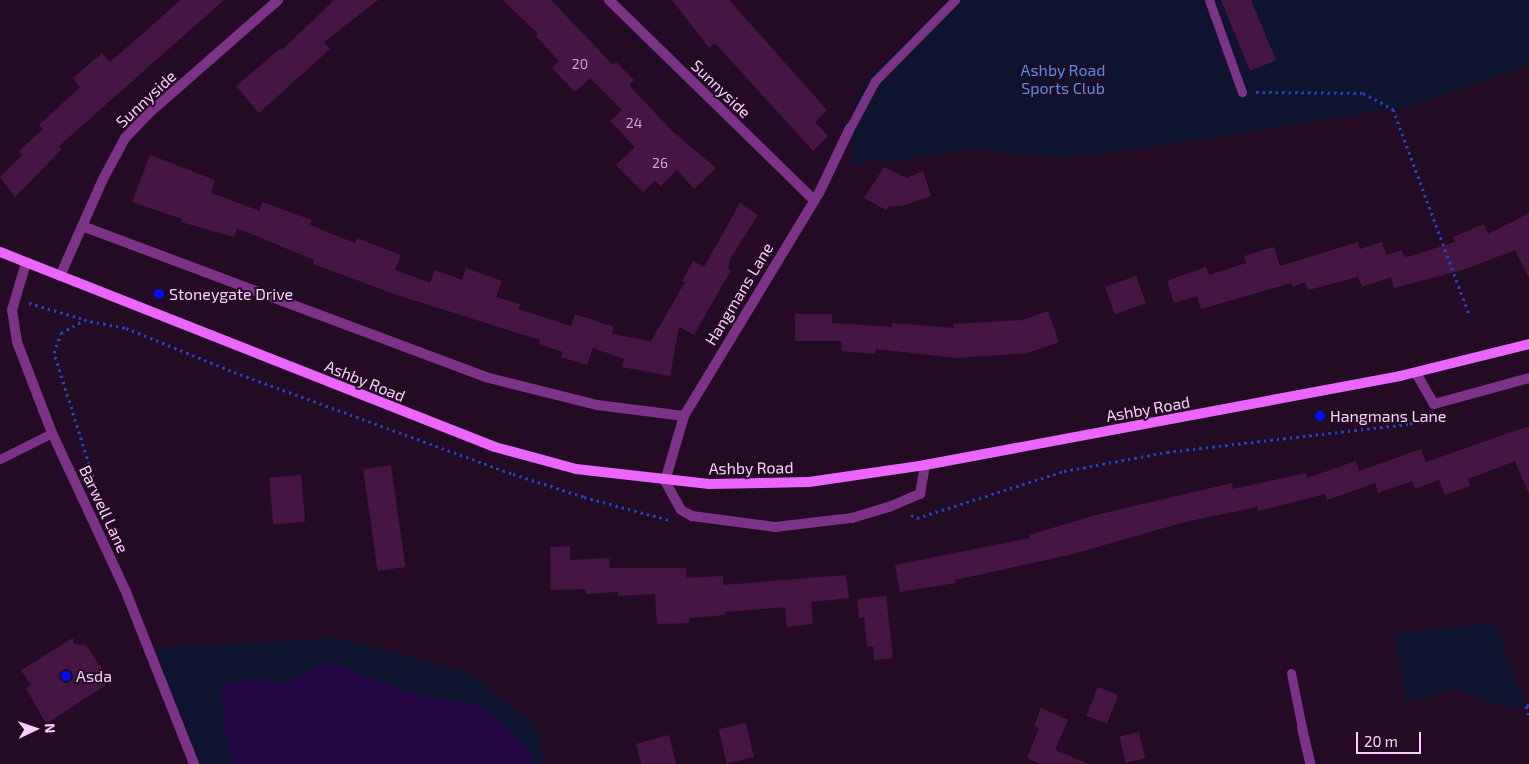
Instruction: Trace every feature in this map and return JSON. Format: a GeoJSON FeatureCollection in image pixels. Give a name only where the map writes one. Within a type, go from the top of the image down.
{"type":"FeatureCollection","features":[{"type":"Feature","properties":{"kind":"main road","name":"Ashby Road"},"geometry":{"type":"LineString","coordinates":[[0,252],[495,447],[576,469],[666,481],[708,484],[809,482],[925,465],[1416,373],[1529,344]]}},
{"type":"Feature","properties":{"kind":"street","name":"Sunnyside"},"geometry":{"type":"LineString","coordinates":[[60,276],[125,138],[148,114],[278,0]]}},
{"type":"Feature","properties":{"kind":"street","name":"Sunnyside"},"geometry":{"type":"LineString","coordinates":[[609,0],[814,199]]}},
{"type":"Feature","properties":{"kind":"street","name":"Hangmans Lane"},"geometry":{"type":"LineString","coordinates":[[666,481],[684,416],[814,199],[836,160],[850,128]]}},
{"type":"Feature","properties":{"kind":"street"},"geometry":{"type":"LineString","coordinates":[[82,226],[489,378],[597,405],[684,416]]}},
{"type":"Feature","properties":{"kind":"street","name":"Barwell Lane"},"geometry":{"type":"LineString","coordinates":[[26,263],[12,310],[17,342],[52,433],[126,592],[194,764]]}},
{"type":"Feature","properties":{"kind":"street"},"geometry":{"type":"LineString","coordinates":[[1416,373],[1434,404],[1529,378]]}},
{"type":"Feature","properties":{"kind":"street"},"geometry":{"type":"LineString","coordinates":[[666,481],[681,510],[710,519],[776,527],[852,518],[889,507],[920,494],[925,465]]}},
{"type":"Feature","properties":{"kind":"street"},"geometry":{"type":"LineString","coordinates":[[1302,728],[1310,764]]}},
{"type":"Feature","properties":{"kind":"lane"},"geometry":{"type":"LineString","coordinates":[[850,128],[874,81],[955,0]]}},
{"type":"Feature","properties":{"kind":"lane"},"geometry":{"type":"LineString","coordinates":[[1209,0],[1242,92]]}},
{"type":"Feature","properties":{"kind":"lane"},"geometry":{"type":"LineString","coordinates":[[0,459],[52,433]]}},
{"type":"Feature","properties":{"kind":"lane"},"geometry":{"type":"LineString","coordinates":[[1291,673],[1302,728]]}},
{"type":"Feature","properties":{"kind":"path"},"geometry":{"type":"LineString","coordinates":[[1242,92],[1363,93],[1393,109],[1469,314]]}},
{"type":"Feature","properties":{"kind":"path"},"geometry":{"type":"LineString","coordinates":[[15,298],[84,320],[126,328],[234,372],[584,497],[669,520],[681,510]]}},
{"type":"Feature","properties":{"kind":"path"},"geometry":{"type":"LineString","coordinates":[[84,320],[61,333],[54,353],[96,487]]}},
{"type":"Feature","properties":{"kind":"path"},"geometry":{"type":"LineString","coordinates":[[889,507],[917,518],[1064,471],[1124,460],[1410,424],[1422,421],[1434,404]]}},
{"type":"Feature","properties":{"kind":"path"},"geometry":{"type":"LineString","coordinates":[[1529,705],[1526,706],[1529,717]]}},
{"type":"Feature","properties":{"kind":"green space","name":"Ashby Road Sports Club"},"geometry":{"type":"Polygon","coordinates":[[[949,0],[1529,0],[1529,65],[1406,107],[1131,150],[1063,158],[968,149],[888,162],[882,158],[854,165],[850,128],[855,100],[870,76],[949,0]]]}},
{"type":"Feature","properties":{"kind":"green space"},"geometry":{"type":"Polygon","coordinates":[[[1494,622],[1526,706],[1505,707],[1454,688],[1407,703],[1394,634],[1494,622]]]}},
{"type":"Feature","properties":{"kind":"green space"},"geometry":{"type":"Polygon","coordinates":[[[339,638],[469,673],[536,726],[545,764],[193,764],[148,648],[339,638]]]}},
{"type":"Feature","properties":{"kind":"shaded area"},"geometry":{"type":"Polygon","coordinates":[[[329,662],[404,691],[486,708],[531,753],[532,764],[233,764],[224,727],[222,684],[250,680],[283,683],[329,662]]]}},
{"type":"Feature","properties":{"kind":"building"},"geometry":{"type":"Polygon","coordinates":[[[181,0],[224,0],[59,146],[62,149],[15,197],[0,177],[22,155],[19,151],[43,129],[39,125],[80,87],[73,78],[102,53],[110,62],[181,0]]]}},
{"type":"Feature","properties":{"kind":"building"},"geometry":{"type":"Polygon","coordinates":[[[334,0],[378,0],[324,42],[330,49],[259,113],[236,86],[281,48],[282,50],[334,0]]]}},
{"type":"Feature","properties":{"kind":"building"},"geometry":{"type":"Polygon","coordinates":[[[503,0],[551,0],[613,65],[616,62],[634,80],[629,85],[671,130],[716,168],[694,189],[677,170],[661,186],[655,181],[643,192],[616,165],[635,147],[610,121],[622,110],[590,78],[575,92],[552,68],[559,61],[536,36],[538,34],[503,0]]]}},
{"type":"Feature","properties":{"kind":"building"},"geometry":{"type":"Polygon","coordinates":[[[672,0],[729,0],[827,110],[815,122],[828,136],[813,151],[715,43],[709,48],[672,0]]]}},
{"type":"Feature","properties":{"kind":"building"},"geometry":{"type":"Polygon","coordinates":[[[1221,0],[1251,0],[1276,60],[1250,71],[1221,0]]]}},
{"type":"Feature","properties":{"kind":"building"},"geometry":{"type":"Polygon","coordinates":[[[150,155],[215,180],[211,193],[260,211],[262,202],[312,220],[310,225],[355,243],[357,238],[401,255],[395,270],[430,283],[435,270],[462,280],[466,268],[502,281],[496,297],[520,304],[518,309],[571,326],[575,314],[614,327],[612,334],[651,341],[685,282],[682,281],[693,261],[704,267],[740,203],[758,215],[730,259],[728,268],[731,270],[694,335],[679,327],[670,376],[622,367],[624,359],[593,348],[587,365],[561,357],[563,352],[539,344],[540,340],[400,296],[313,264],[314,260],[237,228],[234,237],[181,222],[182,219],[132,202],[150,155]]]}},
{"type":"Feature","properties":{"kind":"building"},"geometry":{"type":"Polygon","coordinates":[[[884,167],[907,178],[923,171],[931,196],[902,206],[889,206],[886,210],[864,198],[884,167]]]}},
{"type":"Feature","properties":{"kind":"building"},"geometry":{"type":"Polygon","coordinates":[[[1529,213],[1529,278],[1515,250],[1466,269],[1394,288],[1391,277],[1362,287],[1358,277],[1308,290],[1305,282],[1293,287],[1291,283],[1201,309],[1197,296],[1174,303],[1167,281],[1206,267],[1209,275],[1246,263],[1244,256],[1274,247],[1280,266],[1358,242],[1360,249],[1382,242],[1386,255],[1402,250],[1404,257],[1411,256],[1455,242],[1453,237],[1484,224],[1488,234],[1529,213]]]}},
{"type":"Feature","properties":{"kind":"building"},"geometry":{"type":"Polygon","coordinates":[[[1136,276],[1146,303],[1115,315],[1105,287],[1136,276]]]}},
{"type":"Feature","properties":{"kind":"building"},"geometry":{"type":"Polygon","coordinates":[[[1048,311],[1059,342],[1028,353],[956,358],[876,349],[875,354],[841,351],[842,341],[795,341],[795,314],[832,314],[832,323],[892,327],[892,323],[954,328],[953,324],[1023,320],[1048,311]]]}},
{"type":"Feature","properties":{"kind":"building"},"geometry":{"type":"Polygon","coordinates":[[[1529,426],[1529,494],[1515,461],[1468,479],[1470,486],[1445,495],[1439,480],[1415,489],[1412,481],[1378,493],[1375,483],[1327,500],[1325,494],[1258,511],[1257,507],[1185,522],[1069,555],[955,580],[956,583],[900,592],[895,565],[1030,538],[1029,535],[1096,515],[1232,483],[1233,489],[1306,473],[1307,478],[1356,461],[1359,471],[1421,449],[1426,462],[1529,426]]]}},
{"type":"Feature","properties":{"kind":"building"},"geometry":{"type":"Polygon","coordinates":[[[391,465],[405,567],[378,571],[363,469],[391,465]]]}},
{"type":"Feature","properties":{"kind":"building"},"geometry":{"type":"Polygon","coordinates":[[[301,475],[305,522],[273,525],[269,478],[301,475]]]}},
{"type":"Feature","properties":{"kind":"building"},"geometry":{"type":"Polygon","coordinates":[[[570,546],[570,560],[609,558],[610,568],[686,568],[687,578],[723,576],[723,585],[846,575],[849,598],[811,602],[813,624],[787,627],[785,607],[725,612],[726,615],[689,618],[689,623],[657,624],[655,594],[618,596],[618,592],[586,594],[586,589],[551,590],[550,547],[570,546]]]}},
{"type":"Feature","properties":{"kind":"building"},"geometry":{"type":"Polygon","coordinates":[[[886,596],[893,658],[874,660],[873,646],[867,647],[864,617],[859,618],[857,599],[886,596]]]}},
{"type":"Feature","properties":{"kind":"building","name":"Asda"},"geometry":{"type":"Polygon","coordinates":[[[73,638],[74,644],[86,645],[110,682],[46,724],[26,688],[31,685],[21,670],[73,638]]]}},
{"type":"Feature","properties":{"kind":"building"},"geometry":{"type":"Polygon","coordinates":[[[1098,687],[1118,695],[1107,724],[1086,716],[1098,687]]]}},
{"type":"Feature","properties":{"kind":"building"},"geometry":{"type":"Polygon","coordinates":[[[1041,708],[1068,720],[1055,750],[1089,764],[1041,764],[1027,758],[1039,728],[1034,726],[1041,708]]]}},
{"type":"Feature","properties":{"kind":"building"},"geometry":{"type":"Polygon","coordinates":[[[746,723],[754,757],[727,763],[719,729],[746,723]]]}},
{"type":"Feature","properties":{"kind":"building"},"geometry":{"type":"Polygon","coordinates":[[[1139,732],[1145,758],[1126,763],[1120,736],[1139,732]]]}},
{"type":"Feature","properties":{"kind":"building"},"geometry":{"type":"Polygon","coordinates":[[[669,735],[676,764],[641,764],[636,744],[669,735]]]}},
{"type":"Feature","properties":{"kind":"place","name":"Stoneygate Drive"},"geometry":{"type":"Point","coordinates":[159,294]}},
{"type":"Feature","properties":{"kind":"place","name":"Hangmans Lane"},"geometry":{"type":"Point","coordinates":[1320,416]}},
{"type":"Feature","properties":{"kind":"place","name":"Asda"},"geometry":{"type":"Point","coordinates":[66,676]}}]}
